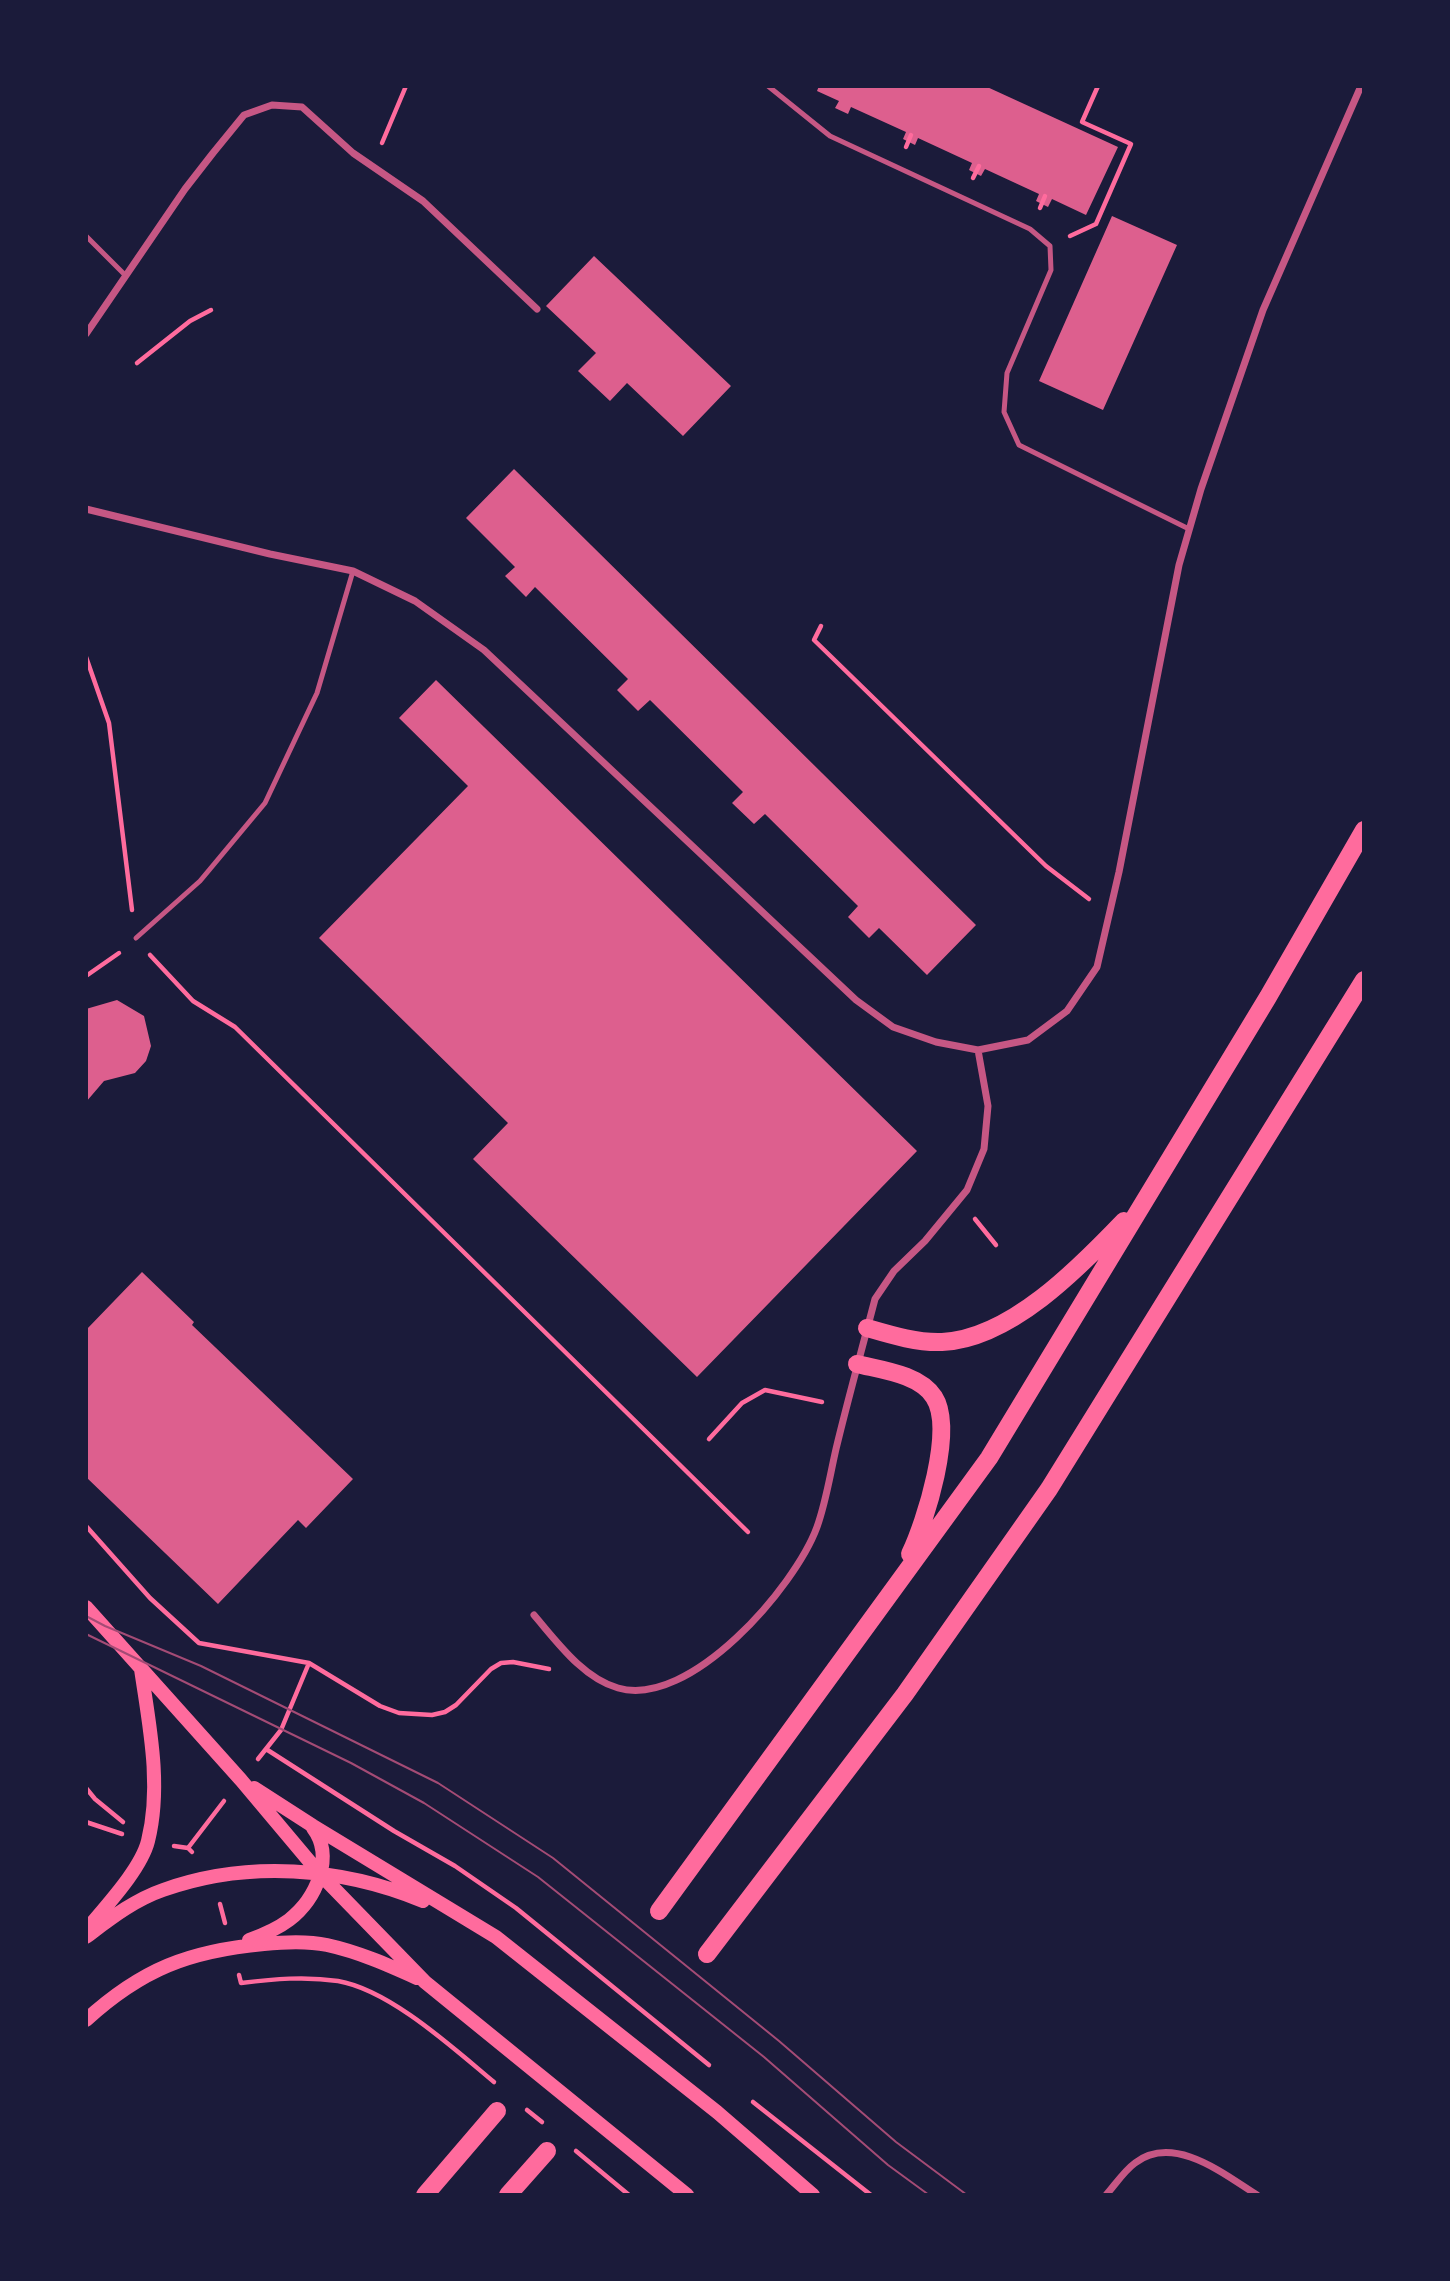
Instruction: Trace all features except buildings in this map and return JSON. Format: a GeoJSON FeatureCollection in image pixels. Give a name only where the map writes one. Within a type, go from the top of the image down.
{"type":"FeatureCollection","features":[{"type":"Feature","properties":{"kind":"main road"},"geometry":{"type":"LineString","coordinates":[[659,1911],[989,1458],[1268,997],[1364,830]]}},
{"type":"Feature","properties":{"kind":"main road"},"geometry":{"type":"LineString","coordinates":[[707,1954],[905,1694],[1049,1489],[1364,980]]}},
{"type":"Feature","properties":{"kind":"main road"},"geometry":{"type":"LineString","coordinates":[[867,1328],[925,1341],[962,1339],[982,1333],[1035,1301],[1056,1284],[1103,1242],[1148,1196]]}},
{"type":"Feature","properties":{"kind":"main road"},"geometry":{"type":"LineString","coordinates":[[857,1364],[883,1370],[922,1385],[934,1398],[939,1409],[940,1445],[924,1524],[891,1594]]}},
{"type":"Feature","properties":{"kind":"main road"},"geometry":{"type":"LineString","coordinates":[[86,1607],[241,1780],[320,1874],[425,1982]]}},
{"type":"Feature","properties":{"kind":"main road"},"geometry":{"type":"LineString","coordinates":[[86,1931],[130,1875],[148,1842],[154,1793],[152,1747],[140,1668]]}},
{"type":"Feature","properties":{"kind":"main road"},"geometry":{"type":"LineString","coordinates":[[241,1780],[496,1937],[717,2112],[813,2195]]}},
{"type":"Feature","properties":{"kind":"main road"},"geometry":{"type":"LineString","coordinates":[[231,1947],[267,1934],[290,1919],[309,1898],[324,1860],[321,1837],[313,1826]]}},
{"type":"Feature","properties":{"kind":"main road"},"geometry":{"type":"LineString","coordinates":[[86,1937],[121,1911],[160,1890],[212,1875],[244,1870],[320,1874],[361,1881],[409,1895],[454,1913]]}},
{"type":"Feature","properties":{"kind":"main road"},"geometry":{"type":"LineString","coordinates":[[86,2020],[113,1995],[152,1972],[189,1956],[231,1947],[277,1943],[325,1944],[369,1956],[425,1982],[452,2001],[687,2195]]}},
{"type":"Feature","properties":{"kind":"main road"},"geometry":{"type":"LineString","coordinates":[[425,2195],[497,2111]]}},
{"type":"Feature","properties":{"kind":"main road"},"geometry":{"type":"LineString","coordinates":[[508,2195],[547,2151]]}},
{"type":"Feature","properties":{"kind":"street"},"geometry":{"type":"LineString","coordinates":[[86,509],[270,554],[353,571],[415,601],[484,650],[856,1000],[893,1027],[936,1042],[978,1050],[1028,1040],[1067,1011],[1097,967],[1179,565],[1189,529],[1263,310],[1361,86]]}},
{"type":"Feature","properties":{"kind":"street"},"geometry":{"type":"LineString","coordinates":[[86,334],[185,190],[244,115],[272,104],[302,107],[353,153],[423,201],[537,309]]}},
{"type":"Feature","properties":{"kind":"street"},"geometry":{"type":"LineString","coordinates":[[534,1615],[569,1657],[586,1671],[618,1688],[655,1689],[691,1674],[725,1648],[769,1603],[796,1570],[817,1527],[875,1299],[894,1271],[925,1241],[967,1190],[984,1149],[988,1106],[978,1050]]}},
{"type":"Feature","properties":{"kind":"street"},"geometry":{"type":"LineString","coordinates":[[1106,2195],[1134,2163],[1151,2154],[1168,2153],[1188,2156],[1206,2163],[1257,2195]]}},
{"type":"Feature","properties":{"kind":"lane"},"geometry":{"type":"LineString","coordinates":[[768,86],[830,136],[1030,229],[1051,246],[1051,270],[1007,373],[1004,412],[1019,445],[1189,529]]}},
{"type":"Feature","properties":{"kind":"lane"},"geometry":{"type":"LineString","coordinates":[[86,236],[126,276]]}},
{"type":"Feature","properties":{"kind":"lane"},"geometry":{"type":"LineString","coordinates":[[136,938],[201,881],[265,803],[317,693],[353,571]]}},
{"type":"Feature","properties":{"kind":"path"},"geometry":{"type":"LineString","coordinates":[[372,166],[406,86]]}},
{"type":"Feature","properties":{"kind":"path"},"geometry":{"type":"LineString","coordinates":[[1051,246],[1096,224],[1131,144],[1082,122],[1098,86]]}},
{"type":"Feature","properties":{"kind":"path"},"geometry":{"type":"LineString","coordinates":[[137,363],[190,321],[211,310]]}},
{"type":"Feature","properties":{"kind":"path"},"geometry":{"type":"LineString","coordinates":[[821,626],[814,640],[1046,866],[1109,915]]}},
{"type":"Feature","properties":{"kind":"path"},"geometry":{"type":"LineString","coordinates":[[86,657],[109,723],[136,938],[106,964],[86,976]]}},
{"type":"Feature","properties":{"kind":"path"},"geometry":{"type":"LineString","coordinates":[[166,974],[193,1001],[235,1027],[748,1532]]}},
{"type":"Feature","properties":{"kind":"path"},"geometry":{"type":"LineString","coordinates":[[960,1199],[996,1245]]}},
{"type":"Feature","properties":{"kind":"path"},"geometry":{"type":"LineString","coordinates":[[709,1439],[742,1403],[765,1390],[814,1400]]}},
{"type":"Feature","properties":{"kind":"path"},"geometry":{"type":"LineString","coordinates":[[86,1526],[150,1598],[199,1643],[309,1663],[380,1706],[399,1713],[432,1716],[456,1705],[500,1663],[513,1662],[547,1669],[559,1667],[569,1657]]}},
{"type":"Feature","properties":{"kind":"path"},"geometry":{"type":"LineString","coordinates":[[309,1663],[281,1730],[266,1749],[394,1831],[455,1866],[516,1908],[716,2071]]}},
{"type":"Feature","properties":{"kind":"path"},"geometry":{"type":"LineString","coordinates":[[86,1788],[95,1799],[148,1842]]}},
{"type":"Feature","properties":{"kind":"path"},"geometry":{"type":"LineString","coordinates":[[86,1822],[148,1842]]}},
{"type":"Feature","properties":{"kind":"path"},"geometry":{"type":"LineString","coordinates":[[432,2030],[494,2082]]}},
{"type":"Feature","properties":{"kind":"path"},"geometry":{"type":"LineString","coordinates":[[747,2097],[871,2195]]}},
{"type":"Feature","properties":{"kind":"path"},"geometry":{"type":"LineString","coordinates":[[525,2108],[546,2126]]}},
{"type":"Feature","properties":{"kind":"path"},"geometry":{"type":"LineString","coordinates":[[567,2143],[629,2195]]}},
{"type":"Feature","properties":{"kind":"tram line"},"geometry":{"type":"LineString","coordinates":[[86,1616],[201,1666],[438,1783],[553,1858],[779,2041],[896,2142],[967,2195]]}},
{"type":"Feature","properties":{"kind":"tram line"},"geometry":{"type":"LineString","coordinates":[[86,1634],[351,1763],[424,1803],[538,1877],[764,2057],[888,2165],[929,2195]]}}]}
